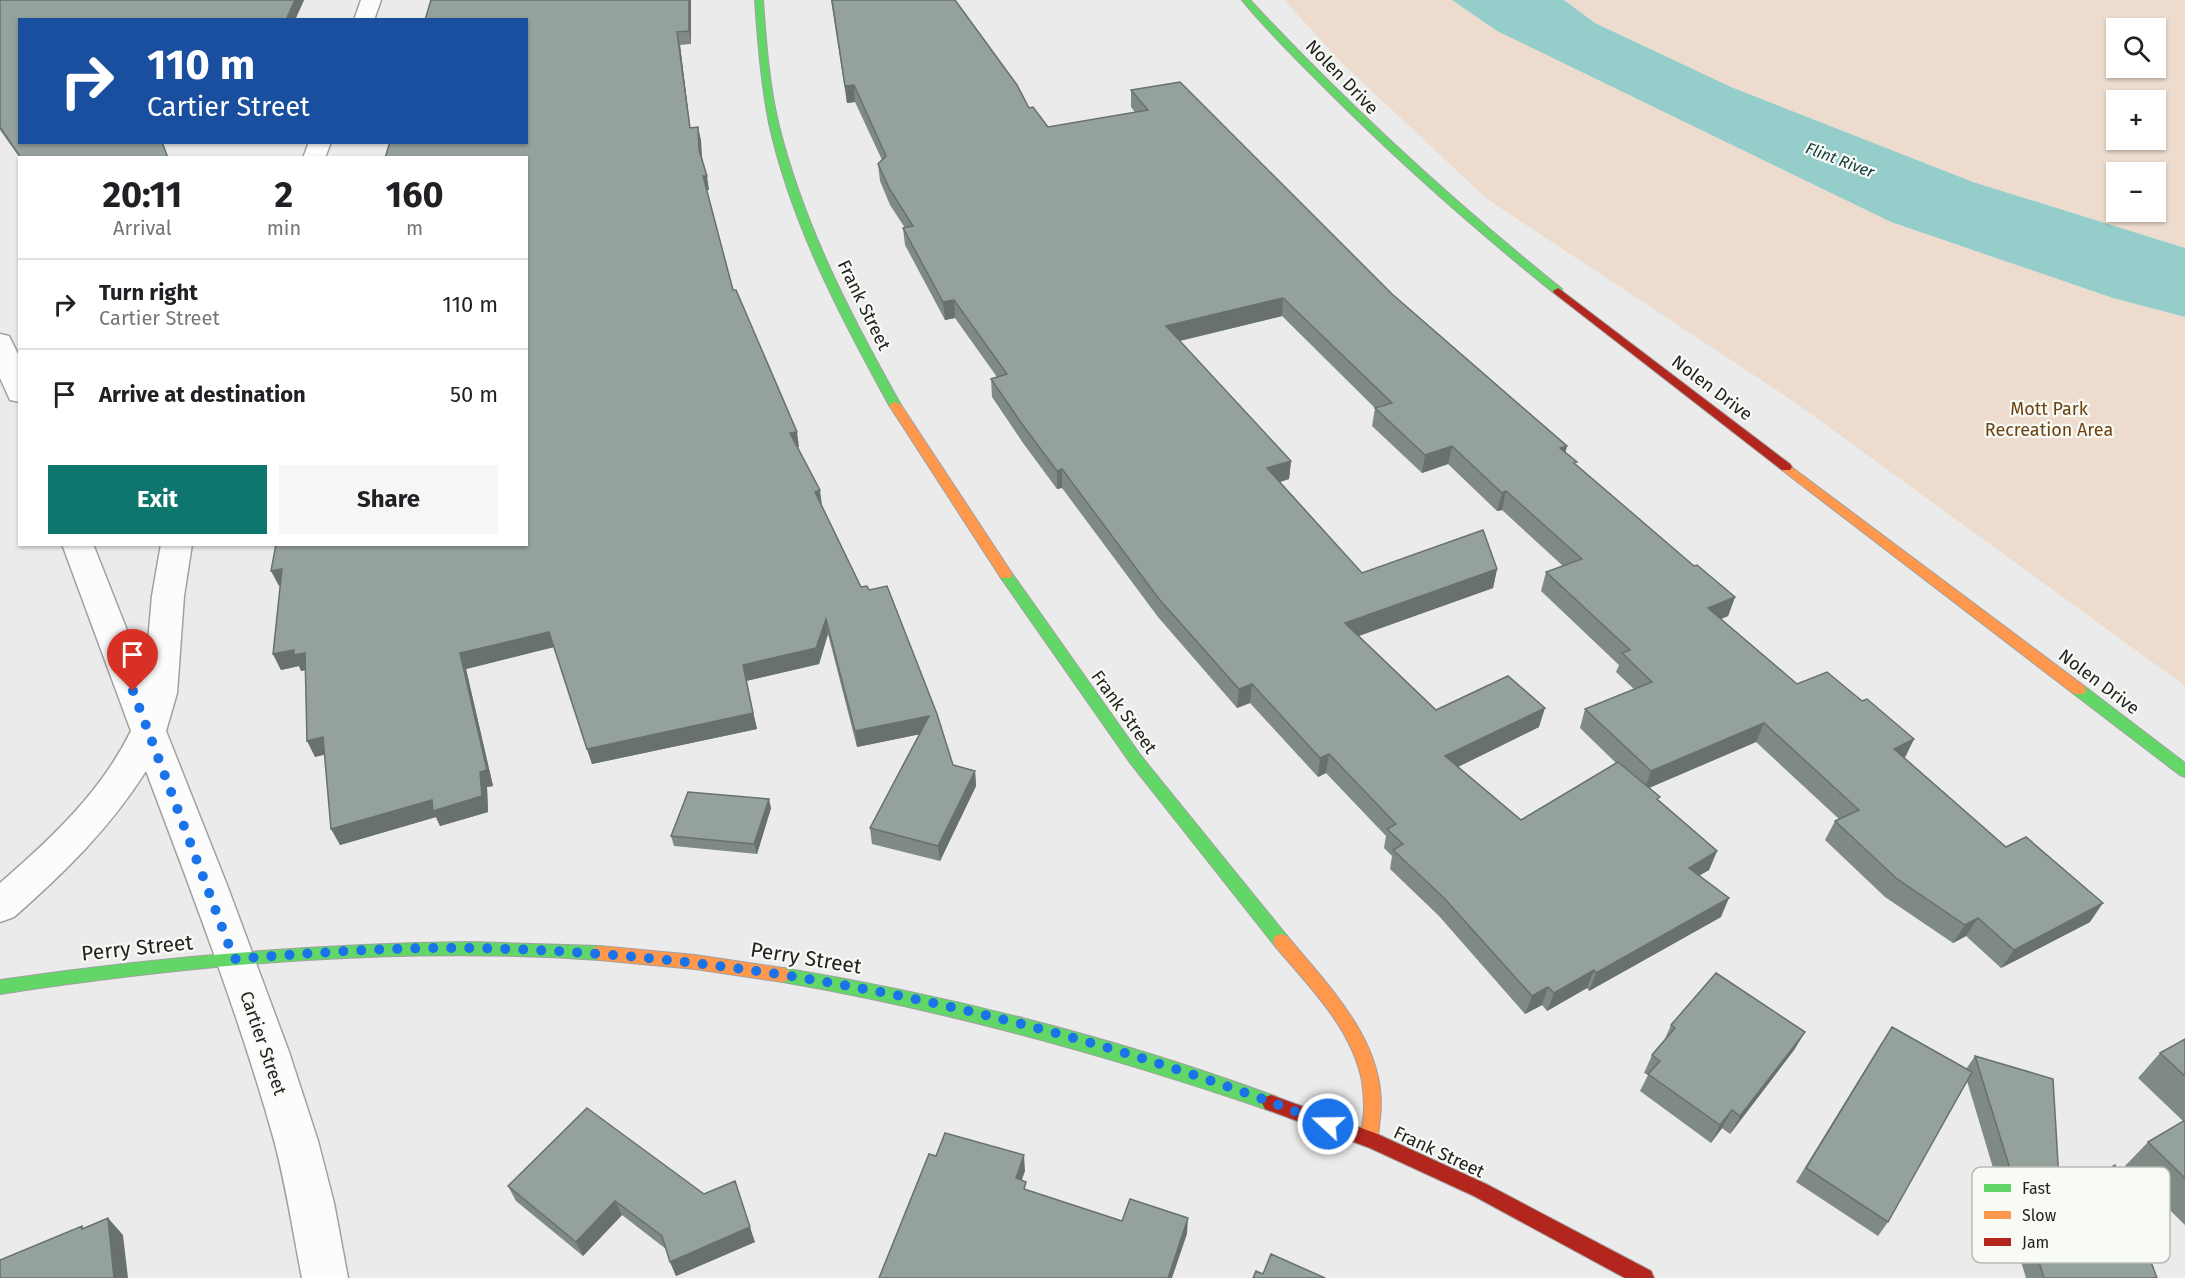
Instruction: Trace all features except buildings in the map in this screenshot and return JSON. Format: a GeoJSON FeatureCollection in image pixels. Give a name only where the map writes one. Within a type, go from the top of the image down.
{"type":"FeatureCollection","features":[{"type":"Feature","properties":{"kind":"street"},"geometry":{"type":"LineString","coordinates":[[365,18],[371,0]]}},
{"type":"Feature","properties":{"kind":"street","name":"Frank Street"},"geometry":{"type":"LineString","coordinates":[[759,0],[767,92],[788,175],[817,250],[857,335],[919,446],[1047,636],[1137,762],[1332,1003],[1356,1036],[1370,1069],[1375,1101],[1369,1140],[1480,1190],[1644,1278]]}},
{"type":"Feature","properties":{"kind":"street","name":"Nolen Drive"},"geometry":{"type":"LineString","coordinates":[[1246,0],[1329,93],[1422,180],[1625,345],[2185,771]]}},
{"type":"Feature","properties":{"kind":"street"},"geometry":{"type":"LineString","coordinates":[[0,342],[18,389]]}},
{"type":"Feature","properties":{"kind":"street","name":"Cartier Street"},"geometry":{"type":"LineString","coordinates":[[78,546],[268,1052],[296,1141],[311,1203],[325,1278]]}},
{"type":"Feature","properties":{"kind":"street"},"geometry":{"type":"LineString","coordinates":[[0,906],[60,851],[116,789],[134,762],[149,733],[159,697],[166,609],[177,546]]}},
{"type":"Feature","properties":{"kind":"street","name":"Perry Street"},"geometry":{"type":"LineString","coordinates":[[0,987],[138,967],[418,948],[600,954],[734,967],[870,989],[1026,1026],[1200,1077],[1369,1140]]}},
{"type":"Feature","properties":{"kind":"green space","name":"Mott Park Recreation Area"},"geometry":{"type":"Polygon","coordinates":[[[1284,0],[1452,0],[1497,31],[1891,222],[2113,298],[2185,317],[2185,686],[1793,401],[1487,199],[1341,62],[1284,0]]]}},
{"type":"Feature","properties":{"kind":"green space"},"geometry":{"type":"Polygon","coordinates":[[[1564,0],[2185,0],[2185,248],[1973,182],[1731,87],[1595,23],[1564,0]]]}},
{"type":"Feature","properties":{"kind":"water","name":"Flint River"},"geometry":{"type":"Polygon","coordinates":[[[1452,0],[1564,0],[1595,23],[1731,87],[1973,182],[2185,248],[2185,317],[2113,298],[1891,222],[1497,31],[1452,0]]]}},
{"type":"Feature","properties":{"kind":"traffic: fast"},"geometry":{"type":"LineString","coordinates":[[759,0],[766,82],[774,125],[800,209],[834,289],[895,405]]}},
{"type":"Feature","properties":{"kind":"traffic: fast"},"geometry":{"type":"LineString","coordinates":[[1246,0],[1319,78],[1396,152],[1475,223],[1558,291]]}},
{"type":"Feature","properties":{"kind":"traffic: fast"},"geometry":{"type":"LineString","coordinates":[[1006,575],[1136,760],[1281,941]]}},
{"type":"Feature","properties":{"kind":"traffic: fast"},"geometry":{"type":"LineString","coordinates":[[2079,690],[2185,771]]}},
{"type":"Feature","properties":{"kind":"traffic: fast"},"geometry":{"type":"LineString","coordinates":[[0,987],[127,970],[297,955],[470,948],[599,953]]}},
{"type":"Feature","properties":{"kind":"traffic: fast"},"geometry":{"type":"LineString","coordinates":[[783,975],[969,1012],[1151,1063],[1271,1103]]}},
{"type":"Feature","properties":{"kind":"traffic: slow"},"geometry":{"type":"LineString","coordinates":[[895,405],[1006,575]]}},
{"type":"Feature","properties":{"kind":"traffic: slow"},"geometry":{"type":"LineString","coordinates":[[1786,467],[2079,690]]}},
{"type":"Feature","properties":{"kind":"traffic: slow"},"geometry":{"type":"LineString","coordinates":[[1281,941],[1336,1008],[1363,1055],[1370,1080],[1373,1108],[1369,1139]]}},
{"type":"Feature","properties":{"kind":"traffic: slow"},"geometry":{"type":"LineString","coordinates":[[599,953],[695,962],[783,975]]}},
{"type":"Feature","properties":{"kind":"traffic: jam"},"geometry":{"type":"LineString","coordinates":[[1558,291],[1786,467]]}},
{"type":"Feature","properties":{"kind":"traffic: jam"},"geometry":{"type":"LineString","coordinates":[[1271,1103],[1369,1140]]}},
{"type":"Feature","properties":{"kind":"traffic: jam"},"geometry":{"type":"LineString","coordinates":[[1369,1139],[1480,1190],[1644,1278]]}},
{"type":"Feature","properties":{"kind":"route"},"geometry":{"type":"LineString","coordinates":[[133,691],[234,959],[418,948],[470,948],[600,954],[734,967],[870,989],[1026,1026],[1200,1077],[1287,1107],[1328,1124]]}}]}
